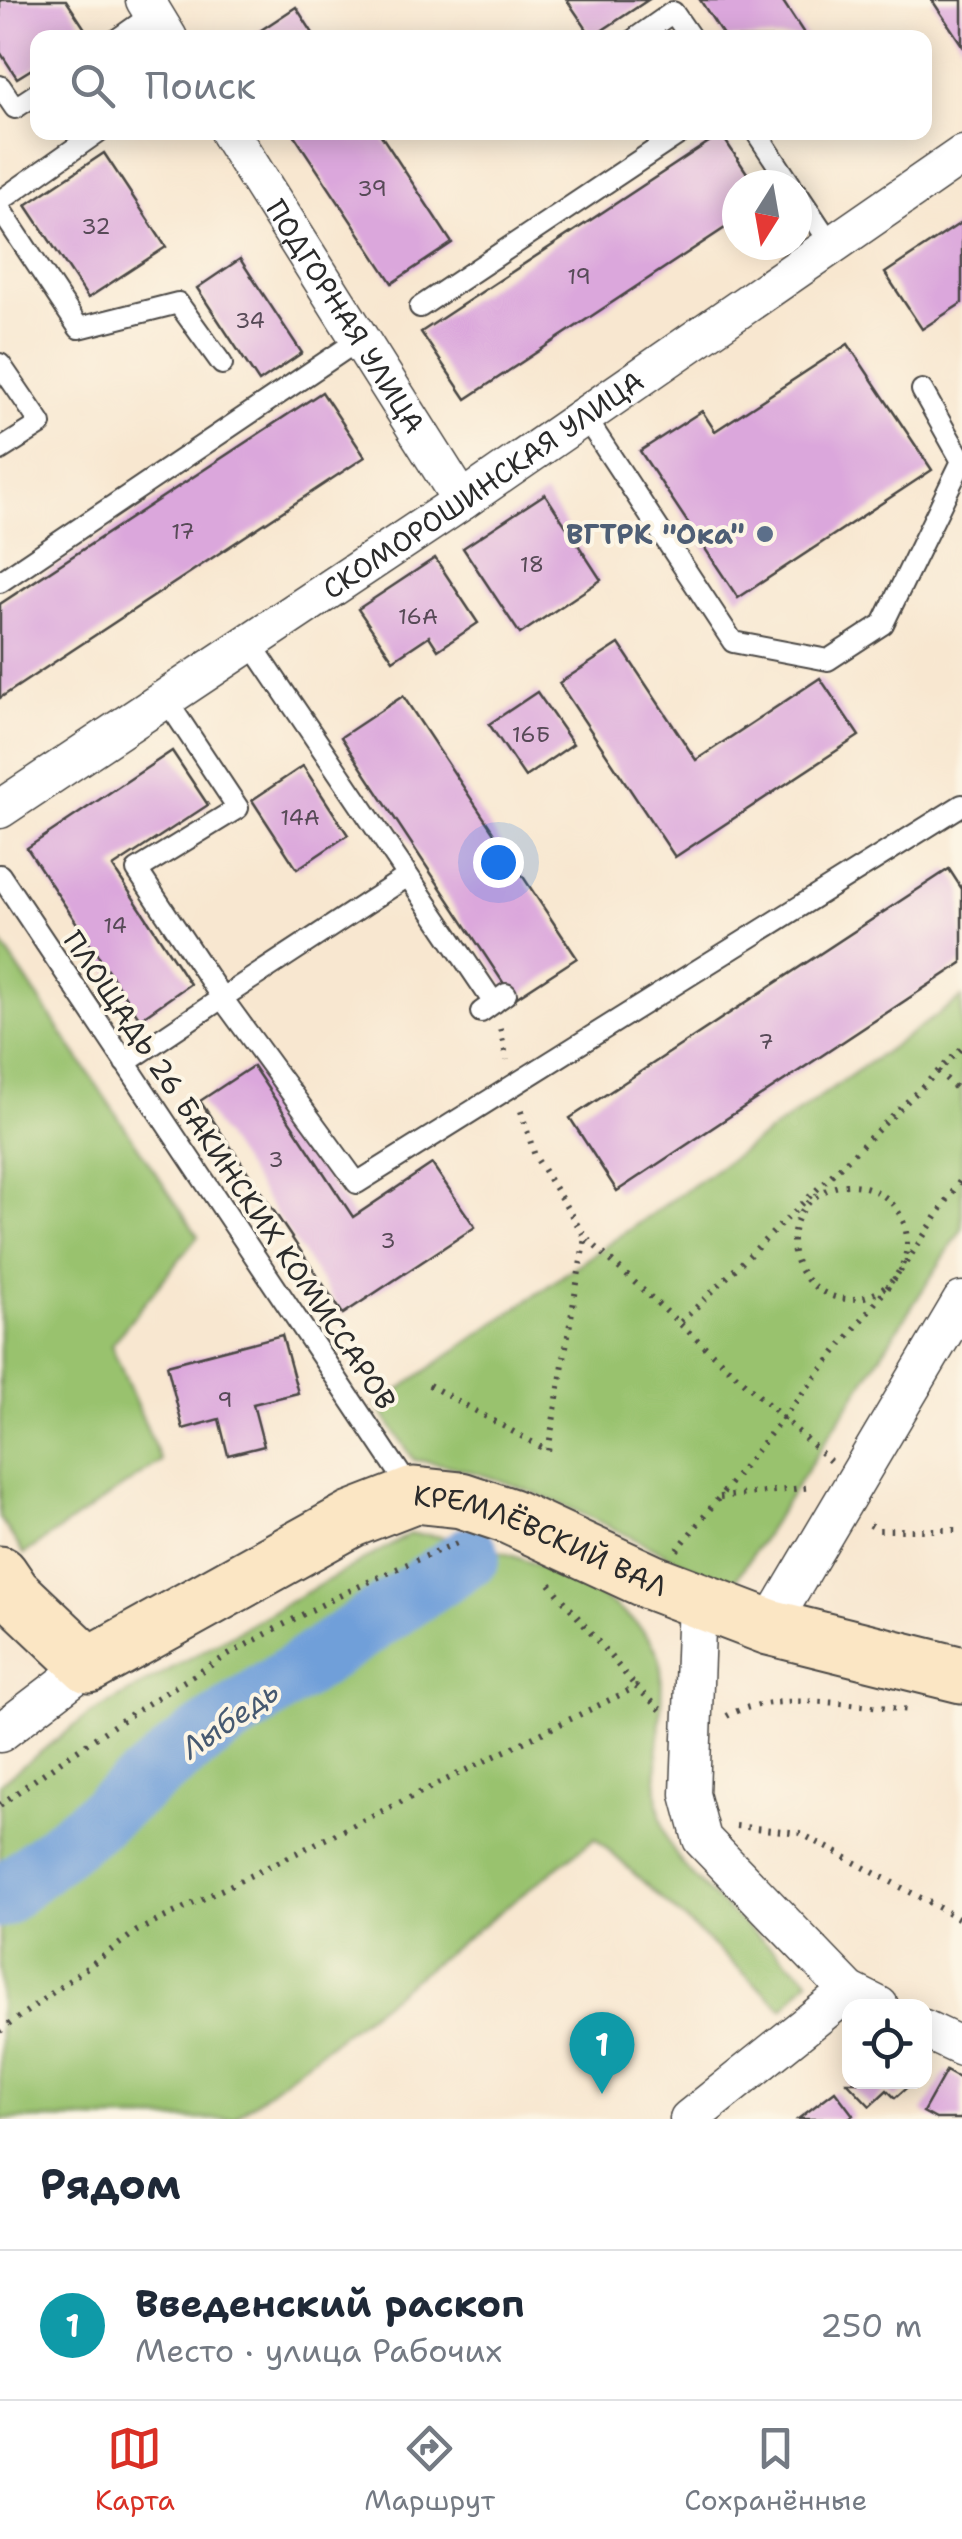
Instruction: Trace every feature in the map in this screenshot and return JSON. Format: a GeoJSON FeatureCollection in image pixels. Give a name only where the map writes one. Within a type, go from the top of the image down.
{"type":"FeatureCollection","features":[{"type":"Feature","properties":{"kind":"main road","name":"КРЕМЛЁВСКИЙ ВАЛ"},"geometry":{"type":"LineString","coordinates":[[89,1665],[352,1519],[414,1494],[461,1500],[509,1516],[674,1591],[946,1694]]}},
{"type":"Feature","properties":{"kind":"main road"},"geometry":{"type":"LineString","coordinates":[[0,1574],[13,1593],[89,1665]]}},
{"type":"Feature","properties":{"kind":"street","name":"ПОДГОРНАЯ УЛИЦА"},"geometry":{"type":"LineString","coordinates":[[234,140],[462,502]]}},
{"type":"Feature","properties":{"kind":"street","name":"СКОМОРОШИНСКАЯ УЛИЦА"},"geometry":{"type":"LineString","coordinates":[[0,809],[462,502],[962,155]]}},
{"type":"Feature","properties":{"kind":"street"},"geometry":{"type":"LineString","coordinates":[[770,1628],[962,1301]]}},
{"type":"Feature","properties":{"kind":"street"},"geometry":{"type":"LineString","coordinates":[[674,1591],[691,1737],[690,1794],[702,1839],[864,1999]]}},
{"type":"Feature","properties":{"kind":"street"},"geometry":{"type":"LineString","coordinates":[[0,1732],[89,1665]]}},
{"type":"Feature","properties":{"kind":"street"},"geometry":{"type":"LineString","coordinates":[[689,2119],[842,2014]]}},
{"type":"Feature","properties":{"kind":"street"},"geometry":{"type":"LineString","coordinates":[[932,2033],[962,2048]]}},
{"type":"Feature","properties":{"kind":"lane"},"geometry":{"type":"LineString","coordinates":[[648,30],[674,12],[686,30]]}},
{"type":"Feature","properties":{"kind":"lane"},"geometry":{"type":"LineString","coordinates":[[133,30],[156,17]]}},
{"type":"Feature","properties":{"kind":"lane"},"geometry":{"type":"LineString","coordinates":[[0,86],[15,108],[30,98]]}},
{"type":"Feature","properties":{"kind":"lane"},"geometry":{"type":"LineString","coordinates":[[0,201],[59,171],[90,140]]}},
{"type":"Feature","properties":{"kind":"lane"},"geometry":{"type":"LineString","coordinates":[[420,307],[670,140]]}},
{"type":"Feature","properties":{"kind":"lane"},"geometry":{"type":"LineString","coordinates":[[761,140],[782,170]]}},
{"type":"Feature","properties":{"kind":"lane"},"geometry":{"type":"LineString","coordinates":[[0,209],[78,328],[178,303],[222,364]]}},
{"type":"Feature","properties":{"kind":"lane"},"geometry":{"type":"LineString","coordinates":[[812,216],[833,247]]}},
{"type":"Feature","properties":{"kind":"lane"},"geometry":{"type":"LineString","coordinates":[[0,582],[360,339]]}},
{"type":"Feature","properties":{"kind":"lane"},"geometry":{"type":"LineString","coordinates":[[0,364],[40,424],[0,450]]}},
{"type":"Feature","properties":{"kind":"lane"},"geometry":{"type":"LineString","coordinates":[[585,417],[733,642],[828,660],[883,624],[962,461],[922,390]]}},
{"type":"Feature","properties":{"kind":"lane"},"geometry":{"type":"LineString","coordinates":[[250,642],[494,1003]]}},
{"type":"Feature","properties":{"kind":"lane"},"geometry":{"type":"LineString","coordinates":[[165,698],[238,808],[136,870],[222,998],[357,1183],[962,805]]}},
{"type":"Feature","properties":{"kind":"lane","name":"ПЛОЩАДЬ 26 БАКИНСКИХ КОМИССАРОВ"},"geometry":{"type":"LineString","coordinates":[[0,876],[414,1494]]}},
{"type":"Feature","properties":{"kind":"lane"},"geometry":{"type":"LineString","coordinates":[[126,1063],[408,876]]}},
{"type":"Feature","properties":{"kind":"path"},"geometry":{"type":"LineString","coordinates":[[494,1003],[535,1156],[585,1237],[783,1417],[879,1530],[962,1530]]}},
{"type":"Feature","properties":{"kind":"path"},"geometry":{"type":"LineString","coordinates":[[681,1322],[805,1206],[819,1193],[855,1184],[890,1201],[902,1217],[907,1236],[898,1273],[868,1297],[849,1300],[814,1288],[802,1274],[792,1239],[805,1206],[962,1048]]}},
{"type":"Feature","properties":{"kind":"path"},"geometry":{"type":"LineString","coordinates":[[938,1072],[962,1094]]}},
{"type":"Feature","properties":{"kind":"path"},"geometry":{"type":"LineString","coordinates":[[674,1591],[719,1497],[898,1273],[962,1178]]}},
{"type":"Feature","properties":{"kind":"path"},"geometry":{"type":"LineString","coordinates":[[429,1385],[548,1451],[585,1237]]}},
{"type":"Feature","properties":{"kind":"path"},"geometry":{"type":"LineString","coordinates":[[719,1497],[846,1495]]}},
{"type":"Feature","properties":{"kind":"path"},"geometry":{"type":"LineString","coordinates":[[0,1805],[102,1730],[278,1626],[467,1539]]}},
{"type":"Feature","properties":{"kind":"path"},"geometry":{"type":"LineString","coordinates":[[548,1581],[636,1686],[691,1737],[743,1707],[946,1694]]}},
{"type":"Feature","properties":{"kind":"path"},"geometry":{"type":"LineString","coordinates":[[0,2031],[137,1931],[636,1686]]}},
{"type":"Feature","properties":{"kind":"path"},"geometry":{"type":"LineString","coordinates":[[702,1839],[742,1824],[800,1833],[962,1920]]}},
{"type":"Feature","properties":{"kind":"green space"},"geometry":{"type":"Polygon","coordinates":[[[0,941],[198,1236],[111,1345],[161,1461],[24,1554],[0,1518],[0,941]]]}},
{"type":"Feature","properties":{"kind":"green space"},"geometry":{"type":"Polygon","coordinates":[[[962,998],[962,1229],[732,1586],[535,1494],[454,1467],[414,1460],[377,1405],[962,998]]]}},
{"type":"Feature","properties":{"kind":"green space"},"geometry":{"type":"Polygon","coordinates":[[[410,1534],[474,1544],[556,1573],[595,1593],[627,1616],[651,1641],[661,1667],[657,1798],[668,1841],[711,1895],[809,1979],[783,2009],[595,1838],[233,2119],[0,2119],[0,1783],[89,1715],[410,1534]]]}},
{"type":"Feature","properties":{"kind":"building"},"geometry":{"type":"Polygon","coordinates":[[[0,0],[66,0],[86,30],[30,30],[30,70],[17,78],[0,52],[0,0]]]}},
{"type":"Feature","properties":{"kind":"building"},"geometry":{"type":"Polygon","coordinates":[[[567,0],[648,0],[603,30],[587,30],[567,0]]]}},
{"type":"Feature","properties":{"kind":"building"},"geometry":{"type":"Polygon","coordinates":[[[700,0],[782,0],[802,30],[720,30],[700,0]]]}},
{"type":"Feature","properties":{"kind":"building"},"geometry":{"type":"Polygon","coordinates":[[[932,0],[962,0],[962,45],[932,0]]]}},
{"type":"Feature","properties":{"kind":"building"},"geometry":{"type":"Polygon","coordinates":[[[296,7],[311,30],[261,30],[296,7]]]}},
{"type":"Feature","properties":{"kind":"building"},"geometry":{"type":"Polygon","coordinates":[[[297,140],[384,140],[452,243],[392,283],[297,140]]]}},
{"type":"Feature","properties":{"kind":"building"},"geometry":{"type":"Polygon","coordinates":[[[712,140],[725,140],[745,170],[722,170],[722,230],[466,399],[421,332],[712,140]]]}},
{"type":"Feature","properties":{"kind":"building"},"geometry":{"type":"Polygon","coordinates":[[[104,153],[166,247],[88,298],[26,205],[104,153]]]}},
{"type":"Feature","properties":{"kind":"building"},"geometry":{"type":"Polygon","coordinates":[[[962,222],[962,303],[922,329],[885,273],[962,222]]]}},
{"type":"Feature","properties":{"kind":"building"},"geometry":{"type":"Polygon","coordinates":[[[240,259],[302,353],[259,382],[197,288],[240,259]]]}},
{"type":"Feature","properties":{"kind":"building","name":"ВГТРК \"Ока\""},"geometry":{"type":"Polygon","coordinates":[[[848,344],[932,470],[738,598],[640,451],[702,411],[715,431],[848,344]]]}},
{"type":"Feature","properties":{"kind":"building"},"geometry":{"type":"Polygon","coordinates":[[[322,392],[365,457],[0,698],[0,604],[322,392]]]}},
{"type":"Feature","properties":{"kind":"building"},"geometry":{"type":"Polygon","coordinates":[[[545,494],[601,580],[520,634],[463,548],[545,494]]]}},
{"type":"Feature","properties":{"kind":"building"},"geometry":{"type":"Polygon","coordinates":[[[435,558],[478,623],[438,650],[429,636],[393,660],[358,609],[435,558]]]}},
{"type":"Feature","properties":{"kind":"building"},"geometry":{"type":"Polygon","coordinates":[[[619,644],[696,760],[820,678],[859,736],[675,857],[559,683],[619,644]]]}},
{"type":"Feature","properties":{"kind":"building"},"geometry":{"type":"Polygon","coordinates":[[[537,692],[573,744],[525,777],[489,724],[537,692]]]}},
{"type":"Feature","properties":{"kind":"building"},"geometry":{"type":"Polygon","coordinates":[[[403,696],[577,958],[514,999],[341,737],[403,696]]]}},
{"type":"Feature","properties":{"kind":"building"},"geometry":{"type":"Polygon","coordinates":[[[172,751],[208,805],[113,867],[190,984],[140,1019],[27,848],[172,751]]]}},
{"type":"Feature","properties":{"kind":"building"},"geometry":{"type":"Polygon","coordinates":[[[303,766],[348,835],[297,869],[252,800],[303,766]]]}},
{"type":"Feature","properties":{"kind":"building"},"geometry":{"type":"Polygon","coordinates":[[[949,869],[962,889],[962,963],[617,1191],[570,1118],[949,869]]]}},
{"type":"Feature","properties":{"kind":"building"},"geometry":{"type":"Polygon","coordinates":[[[253,1066],[353,1217],[432,1164],[475,1227],[343,1314],[200,1101],[253,1066]]]}},
{"type":"Feature","properties":{"kind":"building"},"geometry":{"type":"Polygon","coordinates":[[[282,1335],[298,1393],[253,1404],[264,1446],[228,1455],[219,1419],[183,1429],[167,1365],[282,1335]]]}},
{"type":"Feature","properties":{"kind":"building"},"geometry":{"type":"Polygon","coordinates":[[[946,2071],[962,2080],[962,2119],[936,2119],[923,2112],[946,2071]]]}},
{"type":"Feature","properties":{"kind":"building"},"geometry":{"type":"Polygon","coordinates":[[[854,2089],[905,2089],[895,2098],[887,2090],[870,2106],[854,2089]]]}},
{"type":"Feature","properties":{"kind":"building"},"geometry":{"type":"Polygon","coordinates":[[[835,2091],[853,2115],[848,2119],[798,2119],[835,2091]]]}},
{"type":"Feature","properties":{"kind":"waterway","name":"Лыбедь"},"geometry":{"type":"LineString","coordinates":[[0,1898],[195,1741],[470,1556]]}},
{"type":"Feature","properties":{"kind":"place","name":"ВГТРК \"Ока\""},"geometry":{"type":"Point","coordinates":[765,534]}},
{"type":"Feature","properties":{"kind":"place","name":"Введенский раскоп"},"geometry":{"type":"Point","coordinates":[602,2094]}}]}
